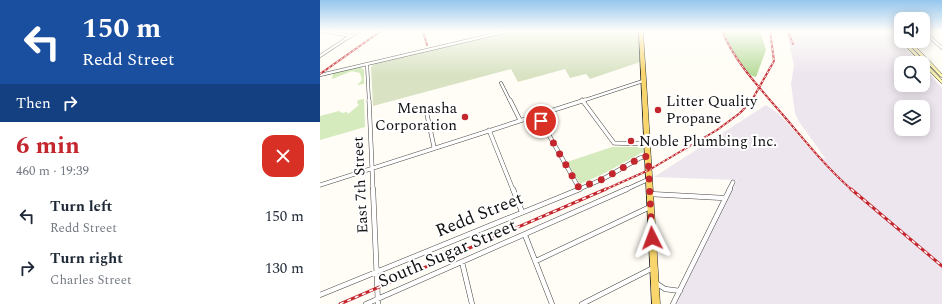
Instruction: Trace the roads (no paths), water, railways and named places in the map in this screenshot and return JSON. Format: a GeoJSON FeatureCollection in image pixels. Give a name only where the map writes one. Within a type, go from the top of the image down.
{"type":"FeatureCollection","features":[{"type":"Feature","properties":{"kind":"main road"},"geometry":{"type":"LineString","coordinates":[[642,45],[656,304]]}},
{"type":"Feature","properties":{"kind":"main road"},"geometry":{"type":"LineString","coordinates":[[910,48],[942,82]]}},
{"type":"Feature","properties":{"kind":"main road"},"geometry":{"type":"LineString","coordinates":[[915,48],[942,76]]}},
{"type":"Feature","properties":{"kind":"street"},"geometry":{"type":"LineString","coordinates":[[320,56],[337,45]]}},
{"type":"Feature","properties":{"kind":"street"},"geometry":{"type":"LineString","coordinates":[[320,75],[445,45]]}},
{"type":"Feature","properties":{"kind":"street","name":"East 7th Street"},"geometry":{"type":"LineString","coordinates":[[367,64],[378,301]]}},
{"type":"Feature","properties":{"kind":"street"},"geometry":{"type":"LineString","coordinates":[[320,185],[434,147],[643,81]]}},
{"type":"Feature","properties":{"kind":"street"},"geometry":{"type":"LineString","coordinates":[[501,83],[520,120]]}},
{"type":"Feature","properties":{"kind":"street"},"geometry":{"type":"LineString","coordinates":[[582,100],[615,144],[647,144]]}},
{"type":"Feature","properties":{"kind":"street"},"geometry":{"type":"LineString","coordinates":[[426,110],[434,147]]}},
{"type":"Feature","properties":{"kind":"street"},"geometry":{"type":"LineString","coordinates":[[537,114],[579,188]]}},
{"type":"Feature","properties":{"kind":"street"},"geometry":{"type":"LineString","coordinates":[[489,130],[522,212]]}},
{"type":"Feature","properties":{"kind":"street","name":"Redd Street"},"geometry":{"type":"LineString","coordinates":[[320,295],[603,179],[640,158],[648,156]]}},
{"type":"Feature","properties":{"kind":"street","name":"South Sugar Street"},"geometry":{"type":"LineString","coordinates":[[366,304],[378,301],[649,179]]}},
{"type":"Feature","properties":{"kind":"street"},"geometry":{"type":"LineString","coordinates":[[673,304],[733,182]]}},
{"type":"Feature","properties":{"kind":"street"},"geometry":{"type":"LineString","coordinates":[[650,194],[724,198]]}},
{"type":"Feature","properties":{"kind":"street"},"geometry":{"type":"LineString","coordinates":[[536,261],[650,208]]}},
{"type":"Feature","properties":{"kind":"street"},"geometry":{"type":"LineString","coordinates":[[525,235],[552,304]]}},
{"type":"Feature","properties":{"kind":"street"},"geometry":{"type":"LineString","coordinates":[[462,262],[472,304]]}},
{"type":"Feature","properties":{"kind":"street"},"geometry":{"type":"LineString","coordinates":[[582,304],[654,268]]}},
{"type":"Feature","properties":{"kind":"street"},"geometry":{"type":"LineString","coordinates":[[655,282],[665,289],[680,291]]}},
{"type":"Feature","properties":{"kind":"railway"},"geometry":{"type":"LineString","coordinates":[[320,74],[361,45]]}},
{"type":"Feature","properties":{"kind":"railway"},"geometry":{"type":"LineString","coordinates":[[729,45],[741,65],[759,87]]}},
{"type":"Feature","properties":{"kind":"railway"},"geometry":{"type":"LineString","coordinates":[[759,87],[774,61],[772,45]]}},
{"type":"Feature","properties":{"kind":"railway"},"geometry":{"type":"LineString","coordinates":[[604,190],[649,170],[717,130],[740,113],[752,100],[759,87]]}},
{"type":"Feature","properties":{"kind":"railway"},"geometry":{"type":"LineString","coordinates":[[759,87],[816,154],[852,190]]}},
{"type":"Feature","properties":{"kind":"railway"},"geometry":{"type":"LineString","coordinates":[[340,304],[606,189]]}},
{"type":"Feature","properties":{"kind":"railway"},"geometry":{"type":"LineString","coordinates":[[851,189],[942,266]]}},
{"type":"Feature","properties":{"kind":"place","name":"Litter Quality Propane"},"geometry":{"type":"Point","coordinates":[658,110]}},
{"type":"Feature","properties":{"kind":"place","name":"Menasha Corporation"},"geometry":{"type":"Point","coordinates":[465,117]}},
{"type":"Feature","properties":{"kind":"place","name":"Noble Plumbing Inc."},"geometry":{"type":"Point","coordinates":[631,141]}}]}
